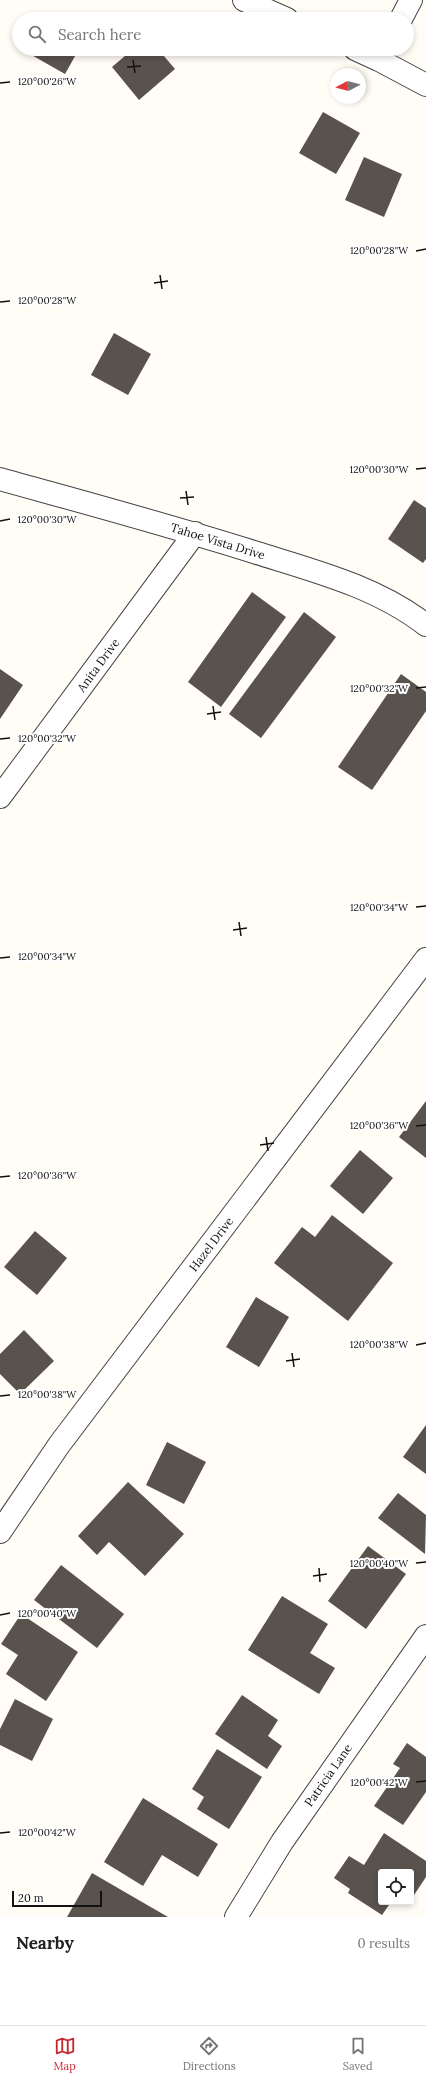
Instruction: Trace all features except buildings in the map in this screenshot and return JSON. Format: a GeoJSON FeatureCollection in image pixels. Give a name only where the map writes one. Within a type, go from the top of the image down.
{"type":"FeatureCollection","features":[{"type":"Feature","properties":{"kind":"street"},"geometry":{"type":"LineString","coordinates":[[244,0],[271,12]]}},
{"type":"Feature","properties":{"kind":"street"},"geometry":{"type":"LineString","coordinates":[[405,12],[411,0]]}},
{"type":"Feature","properties":{"kind":"street"},"geometry":{"type":"LineString","coordinates":[[385,56],[426,86]]}},
{"type":"Feature","properties":{"kind":"street","name":"Tahoe Vista Drive"},"geometry":{"type":"LineString","coordinates":[[0,480],[195,533],[310,569],[373,592],[426,626]]}},
{"type":"Feature","properties":{"kind":"street","name":"Anita Drive"},"geometry":{"type":"LineString","coordinates":[[0,797],[195,533]]}},
{"type":"Feature","properties":{"kind":"street","name":"Hazel Drive"},"geometry":{"type":"LineString","coordinates":[[0,1532],[60,1445],[426,959]]}},
{"type":"Feature","properties":{"kind":"street","name":"Patricia Lane"},"geometry":{"type":"LineString","coordinates":[[236,1917],[282,1842],[426,1636]]}}]}
